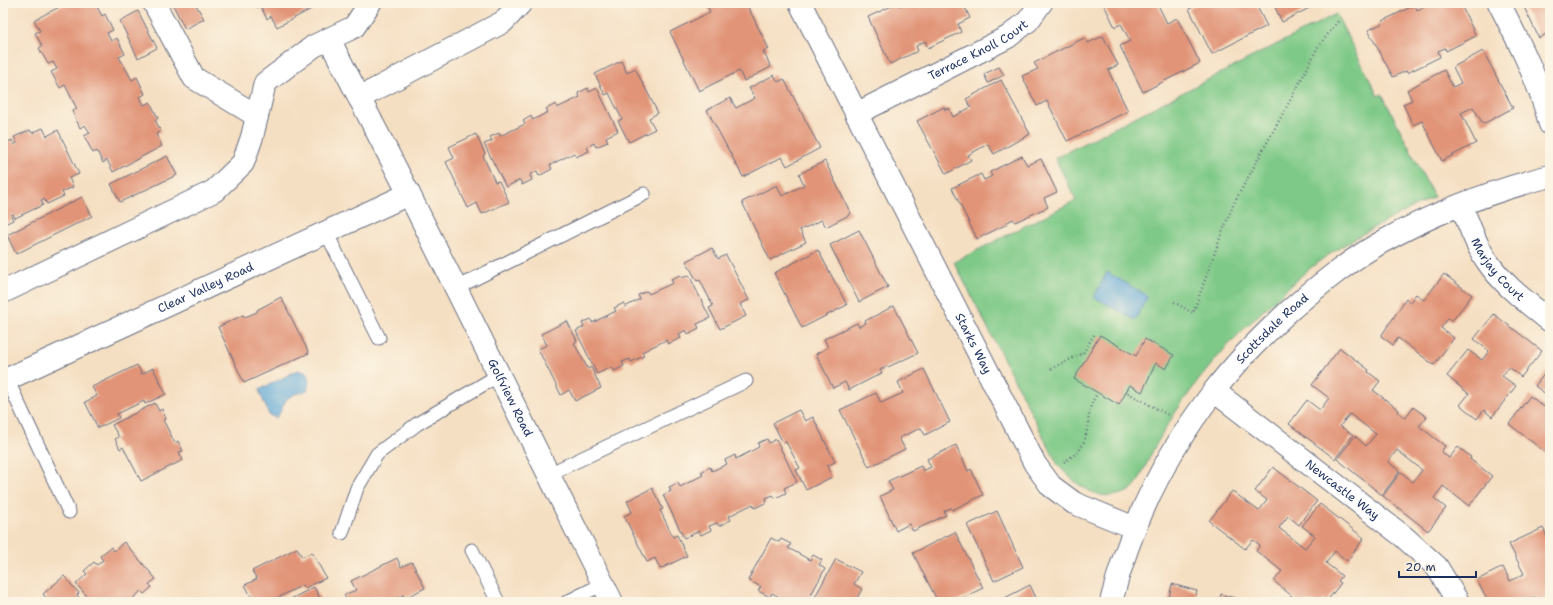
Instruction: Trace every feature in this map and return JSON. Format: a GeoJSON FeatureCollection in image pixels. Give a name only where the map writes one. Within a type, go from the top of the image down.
{"type":"FeatureCollection","features":[{"type":"Feature","properties":{"kind":"street"},"geometry":{"type":"LineString","coordinates":[[154,3],[194,78],[257,116]]}},
{"type":"Feature","properties":{"kind":"street"},"geometry":{"type":"LineString","coordinates":[[3,292],[214,191],[243,163],[265,83],[314,46],[354,27],[370,3]]}},
{"type":"Feature","properties":{"kind":"street"},"geometry":{"type":"LineString","coordinates":[[359,98],[503,22],[521,3]]}},
{"type":"Feature","properties":{"kind":"street","name":"Starks Way"},"geometry":{"type":"LineString","coordinates":[[800,3],[1034,464],[1052,486],[1074,503],[1135,528]]}},
{"type":"Feature","properties":{"kind":"street","name":"Terrace Knoll Court"},"geometry":{"type":"LineString","coordinates":[[856,114],[1008,37],[1028,20],[1041,3]]}},
{"type":"Feature","properties":{"kind":"street"},"geometry":{"type":"LineString","coordinates":[[1499,3],[1528,62],[1546,107],[1550,124]]}},
{"type":"Feature","properties":{"kind":"street","name":"Golfview Road"},"geometry":{"type":"LineString","coordinates":[[329,39],[409,194],[608,593]]}},
{"type":"Feature","properties":{"kind":"street","name":"Scottsdale Road"},"geometry":{"type":"LineString","coordinates":[[1111,602],[1135,528],[1149,496],[1180,440],[1214,391],[1261,337],[1312,290],[1381,242],[1412,226],[1461,205],[1500,190],[1550,176]]}},
{"type":"Feature","properties":{"kind":"street","name":"Clear Valley Road"},"geometry":{"type":"LineString","coordinates":[[5,380],[409,194]]}},
{"type":"Feature","properties":{"kind":"street","name":"Marjay Court"},"geometry":{"type":"LineString","coordinates":[[1461,205],[1477,244],[1487,261],[1500,278],[1550,321]]}},
{"type":"Feature","properties":{"kind":"street","name":"Newcastle Way"},"geometry":{"type":"LineString","coordinates":[[1214,391],[1420,550],[1437,567],[1458,602]]}},
{"type":"Feature","properties":{"kind":"lane"},"geometry":{"type":"LineString","coordinates":[[456,288],[644,194]]}},
{"type":"Feature","properties":{"kind":"lane"},"geometry":{"type":"LineString","coordinates":[[326,232],[378,338]]}},
{"type":"Feature","properties":{"kind":"lane"},"geometry":{"type":"LineString","coordinates":[[342,533],[357,488],[377,454],[418,424],[499,375]]}},
{"type":"Feature","properties":{"kind":"lane"},"geometry":{"type":"LineString","coordinates":[[5,380],[69,512]]}},
{"type":"Feature","properties":{"kind":"lane"},"geometry":{"type":"LineString","coordinates":[[549,474],[746,381]]}},
{"type":"Feature","properties":{"kind":"lane"},"geometry":{"type":"LineString","coordinates":[[472,550],[498,602]]}},
{"type":"Feature","properties":{"kind":"lane"},"geometry":{"type":"LineString","coordinates":[[567,602],[608,593]]}},
{"type":"Feature","properties":{"kind":"path"},"geometry":{"type":"LineString","coordinates":[[1174,302],[1193,314],[1234,203],[1318,47],[1339,20]]}},
{"type":"Feature","properties":{"kind":"path"},"geometry":{"type":"LineString","coordinates":[[1051,369],[1083,353],[1094,335]]}},
{"type":"Feature","properties":{"kind":"path"},"geometry":{"type":"LineString","coordinates":[[1128,393],[1173,418]]}},
{"type":"Feature","properties":{"kind":"path"},"geometry":{"type":"LineString","coordinates":[[1058,465],[1076,453],[1087,436],[1092,403],[1097,394]]}},
{"type":"Feature","properties":{"kind":"green space"},"geometry":{"type":"Polygon","coordinates":[[[1336,14],[1378,96],[1382,94],[1434,197],[1383,223],[1325,257],[1290,285],[1243,330],[1202,376],[1168,425],[1153,450],[1135,486],[1129,491],[1118,495],[1108,496],[1090,491],[1073,480],[1058,465],[954,262],[1076,200],[1055,158],[1336,14]]]}},
{"type":"Feature","properties":{"kind":"water"},"geometry":{"type":"Polygon","coordinates":[[[1107,272],[1148,296],[1135,320],[1094,297],[1107,272]]]}},
{"type":"Feature","properties":{"kind":"water"},"geometry":{"type":"Polygon","coordinates":[[[298,370],[307,373],[309,382],[307,391],[290,396],[286,400],[276,418],[269,415],[259,390],[298,370]]]}},
{"type":"Feature","properties":{"kind":"building"},"geometry":{"type":"Polygon","coordinates":[[[67,3],[88,3],[89,6],[95,3],[102,16],[105,14],[113,30],[107,33],[111,41],[117,38],[125,54],[119,57],[132,80],[137,77],[145,94],[140,97],[144,105],[150,102],[158,118],[155,120],[161,131],[156,134],[162,146],[113,172],[107,160],[103,163],[97,151],[93,153],[84,136],[90,133],[85,125],[80,128],[72,111],[77,109],[65,85],[60,88],[51,72],[57,69],[53,62],[48,64],[39,48],[42,46],[35,33],[40,31],[34,20],[67,3]]]}},
{"type":"Feature","properties":{"kind":"building"},"geometry":{"type":"Polygon","coordinates":[[[172,3],[195,3],[204,19],[185,29],[172,3]]]}},
{"type":"Feature","properties":{"kind":"building"},"geometry":{"type":"Polygon","coordinates":[[[255,3],[323,3],[277,27],[271,16],[267,19],[261,7],[257,8],[255,3]]]}},
{"type":"Feature","properties":{"kind":"building"},"geometry":{"type":"Polygon","coordinates":[[[706,3],[746,3],[769,49],[763,51],[771,67],[744,81],[739,71],[699,91],[670,32],[710,12],[706,3]]]}},
{"type":"Feature","properties":{"kind":"building"},"geometry":{"type":"Polygon","coordinates":[[[898,3],[899,6],[905,3],[963,3],[970,18],[958,24],[961,32],[928,48],[925,41],[916,46],[918,51],[890,64],[868,17],[898,3]]]}},
{"type":"Feature","properties":{"kind":"building"},"geometry":{"type":"Polygon","coordinates":[[[1103,3],[1163,3],[1158,5],[1167,23],[1177,18],[1200,63],[1143,92],[1120,46],[1130,41],[1121,24],[1115,27],[1103,3]]]}},
{"type":"Feature","properties":{"kind":"building"},"geometry":{"type":"Polygon","coordinates":[[[1201,3],[1255,3],[1267,26],[1212,54],[1189,9],[1201,3]]]}},
{"type":"Feature","properties":{"kind":"building"},"geometry":{"type":"Polygon","coordinates":[[[1273,3],[1319,3],[1282,22],[1273,3]]]}},
{"type":"Feature","properties":{"kind":"building"},"geometry":{"type":"Polygon","coordinates":[[[1422,3],[1460,3],[1476,36],[1446,51],[1445,48],[1438,51],[1440,57],[1407,73],[1406,71],[1393,77],[1368,30],[1383,23],[1382,21],[1415,5],[1417,10],[1424,7],[1422,3]]]}},
{"type":"Feature","properties":{"kind":"building"},"geometry":{"type":"Polygon","coordinates":[[[1522,3],[1550,3],[1550,32],[1539,38],[1522,3]]]}},
{"type":"Feature","properties":{"kind":"building"},"geometry":{"type":"Polygon","coordinates":[[[138,11],[157,48],[138,58],[120,21],[138,11]]]}},
{"type":"Feature","properties":{"kind":"building"},"geometry":{"type":"Polygon","coordinates":[[[1103,36],[1118,65],[1108,70],[1128,111],[1067,141],[1047,101],[1037,106],[1022,76],[1038,69],[1034,63],[1080,40],[1085,38],[1088,43],[1103,36]]]}},
{"type":"Feature","properties":{"kind":"building"},"geometry":{"type":"Polygon","coordinates":[[[1483,51],[1513,108],[1483,124],[1473,107],[1461,113],[1476,143],[1442,161],[1422,121],[1413,125],[1403,104],[1412,100],[1407,90],[1444,70],[1453,87],[1461,83],[1453,67],[1483,51]]]}},
{"type":"Feature","properties":{"kind":"building"},"geometry":{"type":"Polygon","coordinates":[[[621,61],[627,73],[635,68],[658,113],[649,118],[655,129],[629,142],[618,121],[622,119],[609,93],[605,95],[595,74],[621,61]]]}},
{"type":"Feature","properties":{"kind":"building"},"geometry":{"type":"Polygon","coordinates":[[[999,67],[1004,75],[988,83],[984,74],[999,67]]]}},
{"type":"Feature","properties":{"kind":"building"},"geometry":{"type":"Polygon","coordinates":[[[774,75],[778,82],[784,79],[820,148],[787,166],[782,157],[743,177],[707,110],[730,98],[736,108],[755,98],[749,88],[774,75]]]}},
{"type":"Feature","properties":{"kind":"building"},"geometry":{"type":"Polygon","coordinates":[[[1001,80],[1030,134],[994,154],[988,144],[968,155],[971,160],[946,174],[917,121],[944,107],[945,110],[949,108],[953,117],[971,107],[966,99],[1001,80]]]}},
{"type":"Feature","properties":{"kind":"building"},"geometry":{"type":"Polygon","coordinates":[[[588,88],[589,92],[597,88],[618,131],[606,137],[608,142],[596,147],[594,143],[587,147],[589,151],[576,157],[574,153],[550,165],[552,169],[539,176],[537,171],[530,175],[532,180],[522,185],[520,180],[506,187],[484,144],[492,141],[490,137],[499,133],[500,136],[525,124],[523,121],[531,116],[533,120],[548,112],[546,109],[556,104],[557,108],[580,97],[578,93],[588,88]]]}},
{"type":"Feature","properties":{"kind":"building"},"geometry":{"type":"Polygon","coordinates":[[[43,128],[47,136],[58,130],[79,174],[69,178],[73,187],[62,192],[64,196],[47,204],[44,199],[41,200],[43,205],[15,218],[13,214],[11,215],[13,220],[3,225],[3,144],[12,140],[14,145],[17,143],[14,137],[30,130],[32,133],[43,128]]]}},
{"type":"Feature","properties":{"kind":"building"},"geometry":{"type":"Polygon","coordinates":[[[476,134],[485,154],[483,156],[495,182],[499,181],[509,202],[482,214],[477,203],[468,208],[446,162],[454,158],[449,147],[476,134]]]}},
{"type":"Feature","properties":{"kind":"building"},"geometry":{"type":"Polygon","coordinates":[[[167,156],[177,175],[120,202],[111,184],[167,156]]]}},
{"type":"Feature","properties":{"kind":"building"},"geometry":{"type":"Polygon","coordinates":[[[1022,156],[1027,165],[1041,159],[1057,192],[1044,198],[1048,207],[1015,222],[1013,219],[1006,223],[1007,224],[977,239],[952,188],[981,174],[984,180],[992,176],[990,172],[1022,156]]]}},
{"type":"Feature","properties":{"kind":"building"},"geometry":{"type":"Polygon","coordinates":[[[825,161],[851,214],[826,227],[822,220],[800,230],[806,242],[770,260],[742,202],[777,185],[782,196],[804,185],[799,174],[825,161]]]}},
{"type":"Feature","properties":{"kind":"building"},"geometry":{"type":"Polygon","coordinates":[[[82,197],[92,216],[16,254],[7,235],[82,197]]]}},
{"type":"Feature","properties":{"kind":"building"},"geometry":{"type":"Polygon","coordinates":[[[859,230],[888,287],[859,302],[830,245],[859,230]]]}},
{"type":"Feature","properties":{"kind":"building"},"geometry":{"type":"Polygon","coordinates":[[[712,248],[718,259],[726,255],[749,300],[740,304],[746,316],[720,329],[709,308],[713,306],[700,280],[697,281],[686,261],[712,248]]]}},
{"type":"Feature","properties":{"kind":"building"},"geometry":{"type":"Polygon","coordinates":[[[818,250],[847,305],[802,328],[774,273],[818,250]]]}},
{"type":"Feature","properties":{"kind":"building"},"geometry":{"type":"Polygon","coordinates":[[[1444,274],[1472,295],[1452,321],[1448,318],[1441,328],[1454,338],[1434,365],[1398,338],[1393,345],[1381,336],[1406,299],[1410,302],[1416,294],[1424,300],[1444,274]]]}},
{"type":"Feature","properties":{"kind":"building"},"geometry":{"type":"Polygon","coordinates":[[[680,275],[682,278],[689,275],[710,318],[697,324],[699,328],[688,334],[686,330],[679,334],[681,338],[668,344],[666,340],[642,352],[644,356],[631,362],[630,359],[622,362],[624,366],[614,371],[612,367],[597,374],[576,331],[584,327],[582,323],[591,319],[592,323],[616,311],[614,308],[624,303],[625,307],[640,299],[638,295],[647,291],[649,294],[673,283],[671,279],[680,275]]]}},
{"type":"Feature","properties":{"kind":"building"},"geometry":{"type":"Polygon","coordinates":[[[281,297],[309,353],[244,383],[218,327],[243,315],[245,317],[257,312],[257,310],[281,297]]]}},
{"type":"Feature","properties":{"kind":"building"},"geometry":{"type":"Polygon","coordinates":[[[894,306],[918,353],[880,370],[882,373],[849,390],[845,382],[833,388],[816,354],[828,347],[824,339],[857,323],[859,327],[866,323],[865,321],[894,306]]]}},
{"type":"Feature","properties":{"kind":"building"},"geometry":{"type":"Polygon","coordinates":[[[1494,314],[1542,351],[1521,377],[1509,367],[1502,376],[1516,386],[1492,417],[1484,410],[1477,419],[1460,405],[1469,394],[1447,376],[1468,350],[1482,360],[1489,351],[1474,339],[1494,314]]]}},
{"type":"Feature","properties":{"kind":"building"},"geometry":{"type":"Polygon","coordinates":[[[567,321],[577,341],[574,343],[588,369],[591,367],[601,388],[575,401],[569,390],[561,395],[538,349],[547,345],[541,334],[567,321]]]}},
{"type":"Feature","properties":{"kind":"building"},"geometry":{"type":"Polygon","coordinates":[[[1100,335],[1136,356],[1145,339],[1174,355],[1166,369],[1156,363],[1142,392],[1130,385],[1119,405],[1074,379],[1100,335]]]}},
{"type":"Feature","properties":{"kind":"building"},"geometry":{"type":"Polygon","coordinates":[[[1340,348],[1369,370],[1368,372],[1380,381],[1373,390],[1399,410],[1398,412],[1405,418],[1413,407],[1427,417],[1419,426],[1445,446],[1441,452],[1449,458],[1458,447],[1471,457],[1470,459],[1492,476],[1469,506],[1443,486],[1434,498],[1446,508],[1428,531],[1383,496],[1401,472],[1413,482],[1422,470],[1397,450],[1388,462],[1400,471],[1382,495],[1337,459],[1355,436],[1366,446],[1376,434],[1350,414],[1340,426],[1353,435],[1335,459],[1289,424],[1307,400],[1320,410],[1329,398],[1312,385],[1340,348]]]}},
{"type":"Feature","properties":{"kind":"building"},"geometry":{"type":"Polygon","coordinates":[[[137,365],[142,374],[153,368],[166,394],[145,404],[144,401],[117,414],[119,418],[98,428],[85,402],[97,396],[92,387],[137,365]]]}},
{"type":"Feature","properties":{"kind":"building"},"geometry":{"type":"Polygon","coordinates":[[[1550,367],[1550,397],[1535,386],[1550,367]]]}},
{"type":"Feature","properties":{"kind":"building"},"geometry":{"type":"Polygon","coordinates":[[[924,369],[950,422],[925,435],[921,428],[899,438],[905,449],[869,467],[840,410],[876,393],[881,403],[903,393],[898,382],[924,369]]]}},
{"type":"Feature","properties":{"kind":"building"},"geometry":{"type":"Polygon","coordinates":[[[1530,396],[1544,407],[1550,399],[1550,456],[1509,424],[1530,396]]]}},
{"type":"Feature","properties":{"kind":"building"},"geometry":{"type":"Polygon","coordinates":[[[155,403],[159,411],[162,409],[166,419],[163,420],[175,443],[178,441],[183,451],[179,452],[183,460],[141,481],[123,447],[120,449],[115,439],[119,437],[112,425],[155,403]]]}},
{"type":"Feature","properties":{"kind":"building"},"geometry":{"type":"Polygon","coordinates":[[[799,410],[805,421],[813,417],[835,462],[827,466],[832,477],[806,490],[796,470],[800,468],[786,442],[783,443],[773,423],[799,410]]]}},
{"type":"Feature","properties":{"kind":"building"},"geometry":{"type":"Polygon","coordinates":[[[767,439],[769,443],[776,439],[797,482],[784,488],[786,493],[775,498],[773,495],[766,498],[767,502],[755,508],[753,504],[729,516],[731,520],[719,526],[717,523],[709,526],[711,530],[701,535],[699,531],[684,538],[663,495],[671,491],[669,487],[678,483],[680,487],[703,475],[701,472],[710,467],[712,471],[727,464],[725,460],[735,455],[736,459],[759,447],[758,443],[767,439]]]}},
{"type":"Feature","properties":{"kind":"building"},"geometry":{"type":"Polygon","coordinates":[[[956,445],[968,471],[971,469],[983,495],[952,510],[951,508],[944,511],[946,515],[913,531],[909,524],[896,531],[880,496],[893,490],[888,481],[921,466],[923,471],[931,467],[927,459],[956,445]]]}},
{"type":"Feature","properties":{"kind":"building"},"geometry":{"type":"Polygon","coordinates":[[[1273,467],[1317,501],[1299,525],[1288,516],[1279,528],[1305,548],[1315,536],[1302,526],[1320,504],[1364,538],[1347,561],[1335,551],[1326,563],[1342,576],[1338,581],[1341,583],[1327,601],[1324,599],[1322,602],[1299,602],[1274,581],[1282,571],[1256,551],[1260,545],[1253,540],[1245,549],[1209,521],[1232,491],[1259,511],[1267,500],[1255,491],[1273,467]]]}},
{"type":"Feature","properties":{"kind":"building"},"geometry":{"type":"Polygon","coordinates":[[[652,488],[663,509],[660,510],[673,537],[677,535],[687,556],[660,569],[655,558],[647,562],[624,516],[632,512],[627,501],[652,488]]]}},
{"type":"Feature","properties":{"kind":"building"},"geometry":{"type":"Polygon","coordinates":[[[997,511],[1023,567],[994,581],[967,525],[997,511]]]}},
{"type":"Feature","properties":{"kind":"building"},"geometry":{"type":"Polygon","coordinates":[[[1543,528],[1550,542],[1550,602],[1538,602],[1535,597],[1525,602],[1488,602],[1477,580],[1503,567],[1510,581],[1524,574],[1509,544],[1543,528]]]}},
{"type":"Feature","properties":{"kind":"building"},"geometry":{"type":"Polygon","coordinates":[[[955,532],[983,588],[954,602],[938,602],[913,553],[955,532]]]}},
{"type":"Feature","properties":{"kind":"building"},"geometry":{"type":"Polygon","coordinates":[[[771,538],[779,542],[781,539],[791,544],[788,548],[810,560],[813,555],[822,560],[819,565],[825,569],[807,602],[776,602],[779,597],[772,593],[770,597],[758,591],[761,587],[748,580],[771,538]]]}},
{"type":"Feature","properties":{"kind":"building"},"geometry":{"type":"Polygon","coordinates":[[[124,542],[156,579],[149,584],[152,587],[144,594],[141,591],[129,602],[92,602],[76,584],[87,574],[84,571],[94,562],[97,565],[103,560],[100,556],[111,547],[114,551],[124,542]]]}},
{"type":"Feature","properties":{"kind":"building"},"geometry":{"type":"Polygon","coordinates":[[[297,548],[302,557],[312,552],[326,578],[305,588],[303,585],[277,598],[277,602],[254,602],[245,585],[257,579],[252,571],[297,548]]]}},
{"type":"Feature","properties":{"kind":"building"},"geometry":{"type":"Polygon","coordinates":[[[397,558],[401,567],[412,562],[425,588],[405,598],[403,595],[389,602],[348,602],[344,595],[356,590],[351,581],[397,558]]]}},
{"type":"Feature","properties":{"kind":"building"},"geometry":{"type":"Polygon","coordinates":[[[836,559],[861,572],[854,584],[862,589],[855,602],[812,602],[836,559]]]}},
{"type":"Feature","properties":{"kind":"building"},"geometry":{"type":"Polygon","coordinates":[[[64,576],[79,593],[77,595],[83,602],[49,602],[43,594],[64,576]]]}},
{"type":"Feature","properties":{"kind":"building"},"geometry":{"type":"Polygon","coordinates":[[[1172,584],[1197,591],[1195,598],[1209,602],[1168,602],[1172,584]]]}},
{"type":"Feature","properties":{"kind":"building"},"geometry":{"type":"Polygon","coordinates":[[[1030,585],[1038,602],[1005,602],[1003,599],[1030,585]]]}},
{"type":"Feature","properties":{"kind":"building"},"geometry":{"type":"Polygon","coordinates":[[[314,587],[321,600],[325,599],[326,602],[285,602],[314,587]]]}},
{"type":"Feature","properties":{"kind":"building"},"geometry":{"type":"Polygon","coordinates":[[[1221,594],[1248,602],[1219,602],[1221,594]]]}}]}
